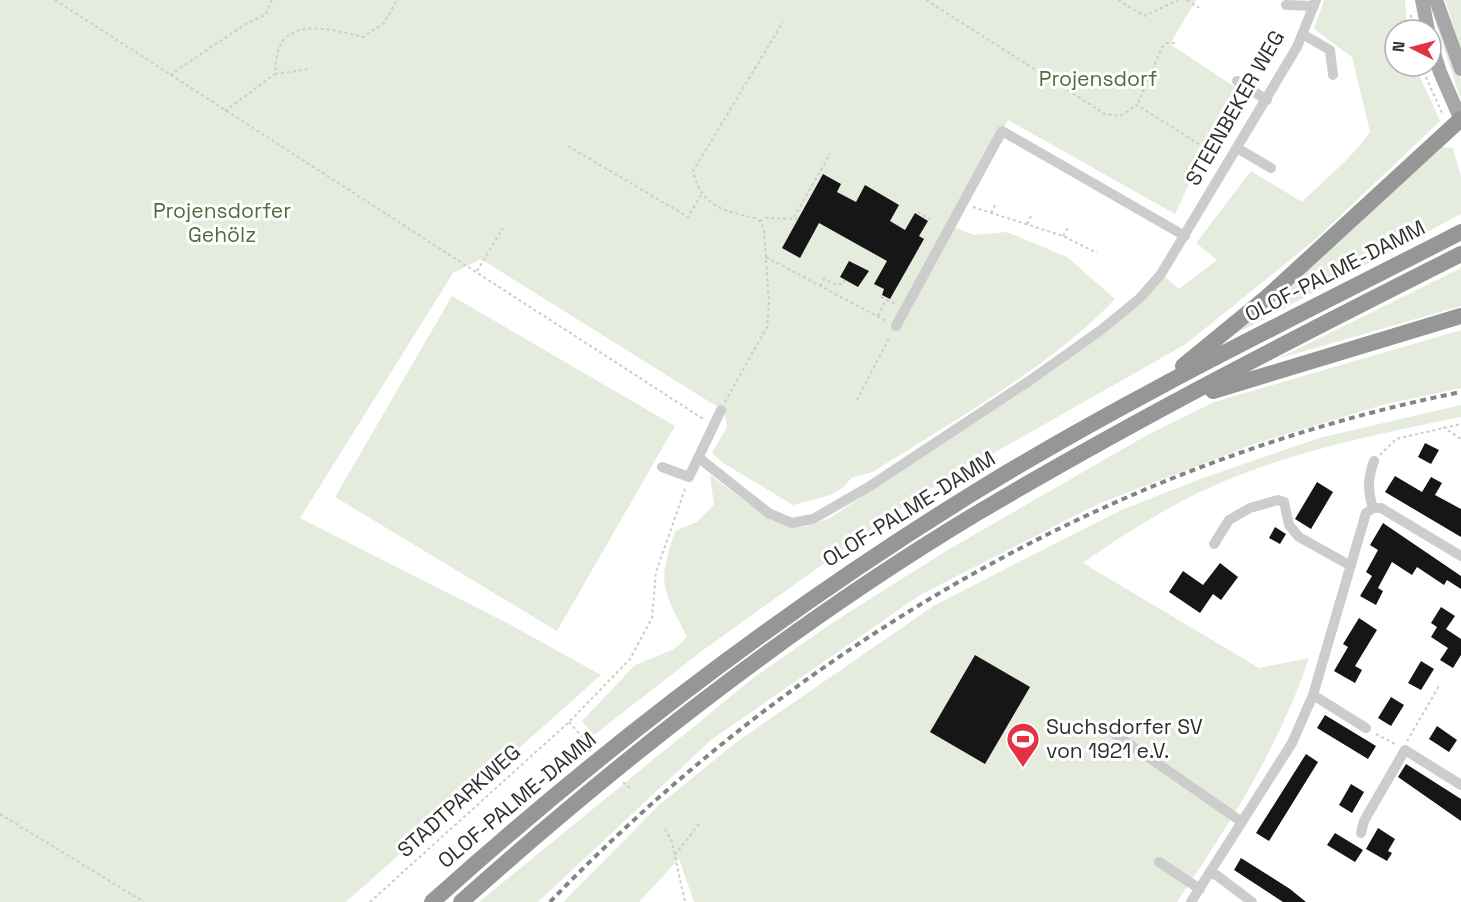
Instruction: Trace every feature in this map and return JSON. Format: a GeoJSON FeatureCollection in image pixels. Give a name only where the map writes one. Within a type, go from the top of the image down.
{"type":"FeatureCollection","features":[{"type":"Feature","properties":{"kind":"highway"},"geometry":{"type":"LineString","coordinates":[[1146,394],[1211,345],[1266,298],[1458,122]]}},
{"type":"Feature","properties":{"kind":"highway","name":"OLOF-PALME-DAMM"},"geometry":{"type":"LineString","coordinates":[[432,902],[563,789],[659,711],[813,597],[978,490],[1146,394],[1461,232]]}},
{"type":"Feature","properties":{"kind":"highway","name":"OLOF-PALME-DAMM"},"geometry":{"type":"LineString","coordinates":[[461,902],[575,803],[673,725],[816,619],[978,513],[1150,414],[1461,254]]}},
{"type":"Feature","properties":{"kind":"highway"},"geometry":{"type":"LineString","coordinates":[[1150,414],[1244,379],[1461,316]]}},
{"type":"Feature","properties":{"kind":"main road"},"geometry":{"type":"LineString","coordinates":[[1422,0],[1426,18]]}},
{"type":"Feature","properties":{"kind":"main road"},"geometry":{"type":"LineString","coordinates":[[1436,0],[1461,69]]}},
{"type":"Feature","properties":{"kind":"main road"},"geometry":{"type":"LineString","coordinates":[[1443,78],[1458,122]]}},
{"type":"Feature","properties":{"kind":"street"},"geometry":{"type":"LineString","coordinates":[[1286,5],[1315,3]]}},
{"type":"Feature","properties":{"kind":"street","name":"STEENBEKER WEG"},"geometry":{"type":"LineString","coordinates":[[699,458],[770,514],[792,523],[813,519],[870,486],[1029,381],[1101,330],[1152,285],[1185,236],[1267,100],[1302,34],[1315,3]]}},
{"type":"Feature","properties":{"kind":"street"},"geometry":{"type":"LineString","coordinates":[[1302,34],[1330,50],[1333,75]]}},
{"type":"Feature","properties":{"kind":"street"},"geometry":{"type":"LineString","coordinates":[[1237,81],[1267,100]]}},
{"type":"Feature","properties":{"kind":"street"},"geometry":{"type":"LineString","coordinates":[[896,326],[1002,131],[1185,236]]}},
{"type":"Feature","properties":{"kind":"street"},"geometry":{"type":"LineString","coordinates":[[1237,148],[1271,168]]}},
{"type":"Feature","properties":{"kind":"street"},"geometry":{"type":"LineString","coordinates":[[662,467],[689,477],[721,410]]}},
{"type":"Feature","properties":{"kind":"street"},"geometry":{"type":"LineString","coordinates":[[1373,508],[1368,493],[1368,476],[1374,461]]}},
{"type":"Feature","properties":{"kind":"street"},"geometry":{"type":"LineString","coordinates":[[1214,544],[1229,520],[1250,508],[1278,500],[1284,502],[1288,525],[1299,537],[1351,566]]}},
{"type":"Feature","properties":{"kind":"street"},"geometry":{"type":"LineString","coordinates":[[1191,902],[1292,743],[1313,695],[1366,513],[1373,508],[1381,508],[1461,556]]}},
{"type":"Feature","properties":{"kind":"street"},"geometry":{"type":"LineString","coordinates":[[1313,695],[1366,728]]}},
{"type":"Feature","properties":{"kind":"street"},"geometry":{"type":"LineString","coordinates":[[1109,730],[1242,822]]}},
{"type":"Feature","properties":{"kind":"street"},"geometry":{"type":"LineString","coordinates":[[1361,833],[1364,821],[1405,750],[1461,785]]}},
{"type":"Feature","properties":{"kind":"street"},"geometry":{"type":"LineString","coordinates":[[1159,862],[1200,889]]}},
{"type":"Feature","properties":{"kind":"street"},"geometry":{"type":"LineString","coordinates":[[1211,871],[1252,902]]}},
{"type":"Feature","properties":{"kind":"path"},"geometry":{"type":"LineString","coordinates":[[55,0],[169,76],[704,417],[710,434]]}},
{"type":"Feature","properties":{"kind":"path"},"geometry":{"type":"LineString","coordinates":[[169,76],[244,25],[265,15],[272,0]]}},
{"type":"Feature","properties":{"kind":"path"},"geometry":{"type":"LineString","coordinates":[[275,74],[278,53],[283,40],[301,30],[325,29],[363,37],[384,23],[397,0]]}},
{"type":"Feature","properties":{"kind":"path"},"geometry":{"type":"LineString","coordinates":[[926,0],[1105,114],[1120,116],[1137,105],[1162,47],[1167,43],[1177,43]]}},
{"type":"Feature","properties":{"kind":"path"},"geometry":{"type":"LineString","coordinates":[[1118,0],[1144,16],[1178,0]]}},
{"type":"Feature","properties":{"kind":"path"},"geometry":{"type":"LineString","coordinates":[[1187,0],[1199,8]]}},
{"type":"Feature","properties":{"kind":"path"},"geometry":{"type":"LineString","coordinates":[[783,22],[693,171],[701,195],[712,204],[760,221],[766,218],[796,218],[830,154]]}},
{"type":"Feature","properties":{"kind":"path"},"geometry":{"type":"LineString","coordinates":[[225,111],[275,74],[310,69]]}},
{"type":"Feature","properties":{"kind":"path"},"geometry":{"type":"LineString","coordinates":[[1426,78],[1436,102],[1458,122]]}},
{"type":"Feature","properties":{"kind":"path"},"geometry":{"type":"LineString","coordinates":[[1137,105],[1228,163]]}},
{"type":"Feature","properties":{"kind":"path"},"geometry":{"type":"LineString","coordinates":[[568,146],[688,217],[701,195]]}},
{"type":"Feature","properties":{"kind":"path"},"geometry":{"type":"LineString","coordinates":[[963,205],[1063,236],[1097,253]]}},
{"type":"Feature","properties":{"kind":"path"},"geometry":{"type":"LineString","coordinates":[[991,213],[995,205]]}},
{"type":"Feature","properties":{"kind":"path"},"geometry":{"type":"LineString","coordinates":[[918,212],[930,219]]}},
{"type":"Feature","properties":{"kind":"path"},"geometry":{"type":"LineString","coordinates":[[1027,224],[1031,216]]}},
{"type":"Feature","properties":{"kind":"path"},"geometry":{"type":"LineString","coordinates":[[721,410],[731,387],[767,327],[769,303],[766,257],[760,221]]}},
{"type":"Feature","properties":{"kind":"path"},"geometry":{"type":"LineString","coordinates":[[1063,236],[1069,226]]}},
{"type":"Feature","properties":{"kind":"path"},"geometry":{"type":"LineString","coordinates":[[477,271],[503,228]]}},
{"type":"Feature","properties":{"kind":"path"},"geometry":{"type":"LineString","coordinates":[[766,257],[896,326],[857,400]]}},
{"type":"Feature","properties":{"kind":"path"},"geometry":{"type":"LineString","coordinates":[[820,286],[824,279],[835,284],[843,284],[845,280]]}},
{"type":"Feature","properties":{"kind":"path"},"geometry":{"type":"LineString","coordinates":[[881,297],[905,309]]}},
{"type":"Feature","properties":{"kind":"path"},"geometry":{"type":"LineString","coordinates":[[877,316],[886,300]]}},
{"type":"Feature","properties":{"kind":"path"},"geometry":{"type":"LineString","coordinates":[[1374,461],[1396,439],[1461,424]]}},
{"type":"Feature","properties":{"kind":"path"},"geometry":{"type":"LineString","coordinates":[[1443,428],[1461,440]]}},
{"type":"Feature","properties":{"kind":"path","name":"STADTPARKWEG"},"geometry":{"type":"LineString","coordinates":[[370,902],[569,723],[616,675],[650,624],[656,572],[689,477]]}},
{"type":"Feature","properties":{"kind":"path"},"geometry":{"type":"LineString","coordinates":[[1366,728],[1405,750],[1409,734],[1439,686]]}},
{"type":"Feature","properties":{"kind":"path"},"geometry":{"type":"LineString","coordinates":[[569,723],[586,741]]}},
{"type":"Feature","properties":{"kind":"path"},"geometry":{"type":"LineString","coordinates":[[622,781],[630,788]]}},
{"type":"Feature","properties":{"kind":"path"},"geometry":{"type":"LineString","coordinates":[[0,814],[144,902]]}},
{"type":"Feature","properties":{"kind":"path"},"geometry":{"type":"LineString","coordinates":[[675,855],[699,824]]}},
{"type":"Feature","properties":{"kind":"path"},"geometry":{"type":"LineString","coordinates":[[665,829],[675,855],[685,902]]}},
{"type":"Feature","properties":{"kind":"green space","name":"Projensdorfer Gehölz"},"geometry":{"type":"Polygon","coordinates":[[[0,0],[1196,0],[1170,44],[1235,87],[1175,214],[1008,120],[947,224],[974,235],[1007,232],[1067,257],[1115,299],[1061,348],[1000,392],[873,472],[851,478],[833,493],[793,505],[723,463],[712,453],[727,427],[724,411],[481,259],[453,273],[300,518],[507,623],[601,675],[346,902],[0,902],[0,0]]]}},
{"type":"Feature","properties":{"kind":"green space"},"geometry":{"type":"Polygon","coordinates":[[[1324,0],[1405,0],[1406,18],[1383,18],[1383,78],[1421,78],[1440,121],[1317,238],[1186,344],[918,496],[702,651],[594,735],[582,721],[635,665],[674,649],[687,637],[667,596],[664,576],[675,531],[697,522],[714,505],[710,475],[772,521],[804,527],[830,518],[1103,333],[1165,277],[1179,289],[1217,260],[1196,243],[1251,171],[1302,202],[1346,160],[1370,132],[1352,57],[1314,29],[1324,0]]]}},
{"type":"Feature","properties":{"kind":"green space"},"geometry":{"type":"Polygon","coordinates":[[[1428,0],[1431,0],[1437,18],[1434,18],[1428,0]]]}},
{"type":"Feature","properties":{"kind":"green space"},"geometry":{"type":"Polygon","coordinates":[[[1445,0],[1461,0],[1461,49],[1445,0]]]}},
{"type":"Feature","properties":{"kind":"green space"},"geometry":{"type":"Polygon","coordinates":[[[1443,37],[1461,79],[1461,100],[1443,45],[1443,37]]]}},
{"type":"Feature","properties":{"kind":"green space"},"geometry":{"type":"Polygon","coordinates":[[[1443,147],[1453,148],[1461,177],[1461,214],[1230,337],[1443,147]]]}},
{"type":"Feature","properties":{"kind":"green space"},"geometry":{"type":"Polygon","coordinates":[[[1461,268],[1461,306],[1277,359],[1461,268]]]}},
{"type":"Feature","properties":{"kind":"green space"},"geometry":{"type":"Polygon","coordinates":[[[452,296],[675,426],[557,631],[335,497],[452,296]]]}},
{"type":"Feature","properties":{"kind":"green space"},"geometry":{"type":"Polygon","coordinates":[[[1461,330],[1461,388],[1386,404],[1257,443],[1098,504],[920,595],[711,740],[538,902],[479,902],[752,679],[832,623],[946,551],[1147,435],[1214,402],[1461,330]]]}},
{"type":"Feature","properties":{"kind":"green space","name":"Suchsdorfer SV von 1921 e.V."},"geometry":{"type":"Polygon","coordinates":[[[1461,405],[1461,417],[1319,449],[1217,484],[1157,515],[1083,563],[1259,668],[1309,658],[1297,691],[1268,754],[1234,814],[1177,902],[694,902],[679,859],[639,902],[563,902],[658,806],[735,743],[935,605],[1119,511],[1200,479],[1319,438],[1461,405]]]}},
{"type":"Feature","properties":{"kind":"building"},"geometry":{"type":"Polygon","coordinates":[[[823,174],[841,184],[837,192],[856,202],[865,185],[899,205],[890,221],[905,230],[915,213],[928,221],[919,236],[924,239],[890,299],[882,295],[884,289],[874,284],[887,261],[819,223],[800,258],[782,248],[823,174]]]}},
{"type":"Feature","properties":{"kind":"building"},"geometry":{"type":"Polygon","coordinates":[[[849,261],[869,271],[858,287],[840,277],[849,261]]]}},
{"type":"Feature","properties":{"kind":"building"},"geometry":{"type":"Polygon","coordinates":[[[1425,443],[1439,450],[1431,464],[1418,457],[1425,443]]]}},
{"type":"Feature","properties":{"kind":"building"},"geometry":{"type":"Polygon","coordinates":[[[1395,476],[1422,492],[1431,477],[1442,483],[1435,495],[1461,509],[1461,537],[1385,492],[1395,476]]]}},
{"type":"Feature","properties":{"kind":"building"},"geometry":{"type":"Polygon","coordinates":[[[1317,482],[1333,492],[1311,529],[1295,519],[1317,482]]]}},
{"type":"Feature","properties":{"kind":"building"},"geometry":{"type":"Polygon","coordinates":[[[1383,523],[1461,576],[1461,589],[1447,580],[1444,585],[1417,567],[1412,575],[1392,562],[1378,588],[1383,591],[1376,605],[1360,596],[1372,576],[1366,572],[1378,550],[1370,545],[1383,523]]]}},
{"type":"Feature","properties":{"kind":"building"},"geometry":{"type":"Polygon","coordinates":[[[1275,527],[1286,534],[1280,544],[1269,538],[1275,527]]]}},
{"type":"Feature","properties":{"kind":"building"},"geometry":{"type":"Polygon","coordinates":[[[1220,563],[1238,577],[1221,600],[1213,594],[1200,613],[1169,592],[1183,571],[1203,585],[1220,563]]]}},
{"type":"Feature","properties":{"kind":"building"},"geometry":{"type":"Polygon","coordinates":[[[1441,607],[1455,616],[1446,629],[1461,639],[1461,655],[1453,668],[1440,660],[1448,648],[1431,637],[1437,627],[1431,623],[1441,607]]]}},
{"type":"Feature","properties":{"kind":"building"},"geometry":{"type":"Polygon","coordinates":[[[1359,618],[1377,630],[1355,666],[1362,670],[1355,683],[1334,671],[1348,647],[1343,644],[1359,618]]]}},
{"type":"Feature","properties":{"kind":"building"},"geometry":{"type":"Polygon","coordinates":[[[975,655],[1030,687],[985,764],[930,732],[975,655]]]}},
{"type":"Feature","properties":{"kind":"building"},"geometry":{"type":"Polygon","coordinates":[[[1421,661],[1434,669],[1421,690],[1408,683],[1421,661]]]}},
{"type":"Feature","properties":{"kind":"building"},"geometry":{"type":"Polygon","coordinates":[[[1391,697],[1404,705],[1391,726],[1378,718],[1391,697]]]}},
{"type":"Feature","properties":{"kind":"building"},"geometry":{"type":"Polygon","coordinates":[[[1325,715],[1376,746],[1368,759],[1317,728],[1325,715]]]}},
{"type":"Feature","properties":{"kind":"building"},"geometry":{"type":"Polygon","coordinates":[[[1437,726],[1457,740],[1449,752],[1429,739],[1437,726]]]}},
{"type":"Feature","properties":{"kind":"building"},"geometry":{"type":"Polygon","coordinates":[[[1306,754],[1318,762],[1269,841],[1256,833],[1306,754]]]}},
{"type":"Feature","properties":{"kind":"building"},"geometry":{"type":"Polygon","coordinates":[[[1406,764],[1461,799],[1461,821],[1398,777],[1406,764]]]}},
{"type":"Feature","properties":{"kind":"building"},"geometry":{"type":"Polygon","coordinates":[[[1351,784],[1364,792],[1352,813],[1339,805],[1351,784]]]}},
{"type":"Feature","properties":{"kind":"building"},"geometry":{"type":"Polygon","coordinates":[[[1378,828],[1395,839],[1388,851],[1392,853],[1387,861],[1366,849],[1378,828]]]}},
{"type":"Feature","properties":{"kind":"building"},"geometry":{"type":"Polygon","coordinates":[[[1335,833],[1363,850],[1355,862],[1327,845],[1335,833]]]}},
{"type":"Feature","properties":{"kind":"building"},"geometry":{"type":"Polygon","coordinates":[[[1241,858],[1306,902],[1283,902],[1234,870],[1241,858]]]}},
{"type":"Feature","properties":{"kind":"railway"},"geometry":{"type":"LineString","coordinates":[[550,902],[645,809],[747,724],[854,647],[967,577],[1084,517],[1206,465],[1332,424],[1461,392]]}},
{"type":"Feature","properties":{"kind":"place","name":"Suchsdorfer SV von 1921 e.V."},"geometry":{"type":"Point","coordinates":[1023,768]}},
{"type":"Feature","properties":{"kind":"park label","name":"Projensdorf"},"geometry":{"type":"Point","coordinates":[1098,79]}}]}
